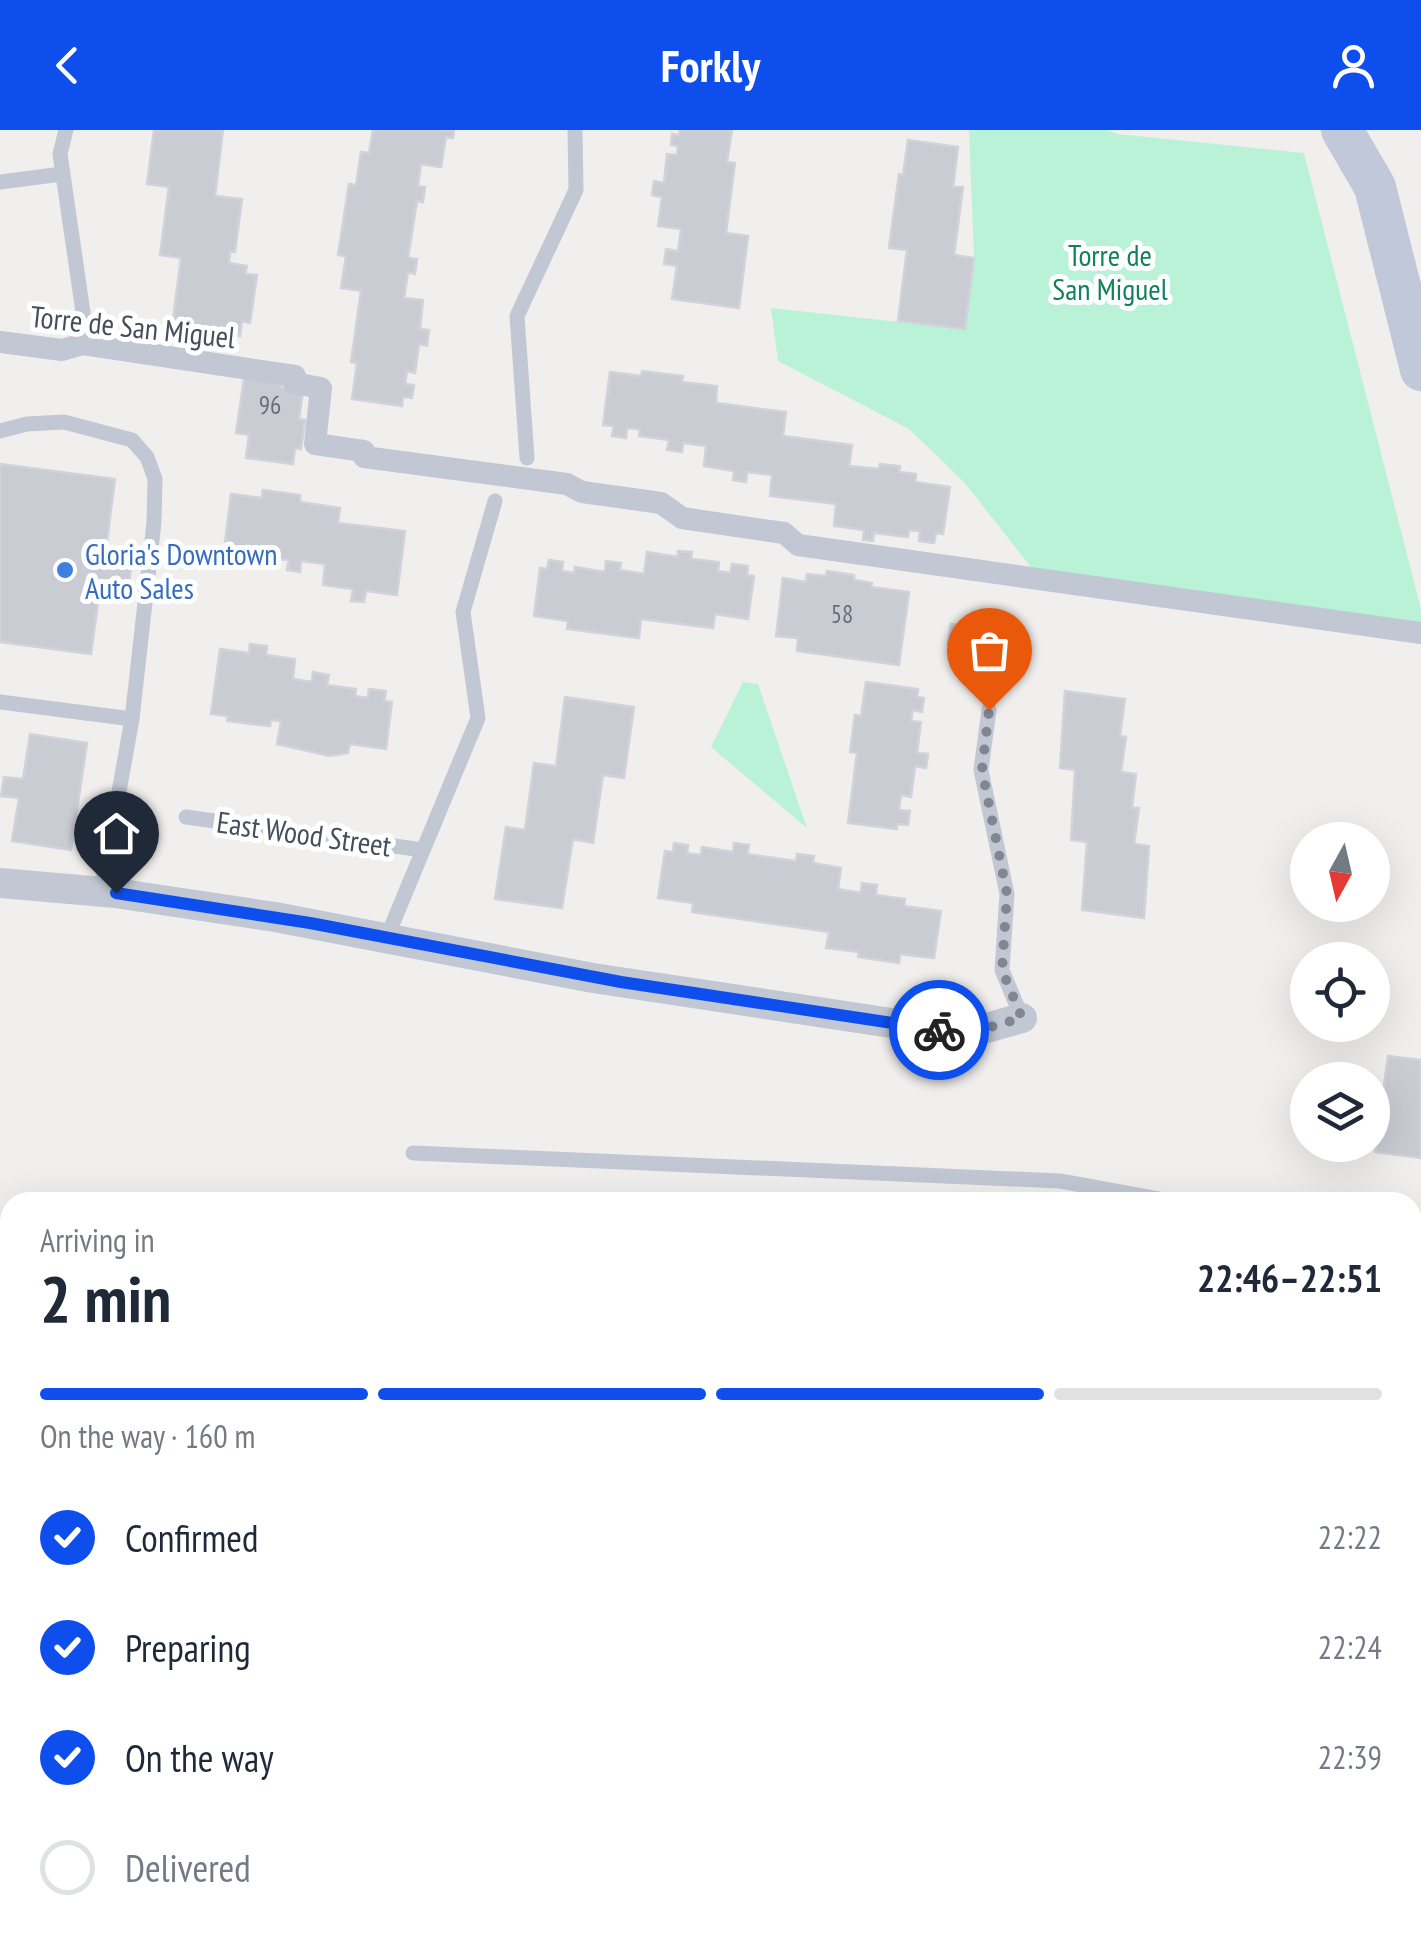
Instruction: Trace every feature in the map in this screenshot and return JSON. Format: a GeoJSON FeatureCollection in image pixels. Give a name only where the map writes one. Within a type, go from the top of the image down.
{"type":"FeatureCollection","features":[{"type":"Feature","properties":{"kind":"main road"},"geometry":{"type":"LineString","coordinates":[[1342,130],[1375,187],[1421,370]]}},
{"type":"Feature","properties":{"kind":"street","name":"Torre de San Miguel"},"geometry":{"type":"LineString","coordinates":[[0,342],[62,350],[83,344],[295,376],[294,383],[321,388],[315,444],[364,451],[364,457],[567,484],[582,492],[661,503],[682,518],[784,532],[798,545],[1421,633]]}},
{"type":"Feature","properties":{"kind":"street"},"geometry":{"type":"LineString","coordinates":[[0,883],[101,892],[275,916],[578,975],[951,1032],[976,1031],[1022,1018]]}},
{"type":"Feature","properties":{"kind":"lane"},"geometry":{"type":"LineString","coordinates":[[66,130],[60,154],[84,318]]}},
{"type":"Feature","properties":{"kind":"lane"},"geometry":{"type":"LineString","coordinates":[[528,458],[517,316],[576,190],[575,130]]}},
{"type":"Feature","properties":{"kind":"lane"},"geometry":{"type":"LineString","coordinates":[[0,182],[62,174]]}},
{"type":"Feature","properties":{"kind":"lane"},"geometry":{"type":"LineString","coordinates":[[0,431],[27,424],[64,422],[132,440],[147,458],[155,478],[154,522],[132,719],[101,892]]}},
{"type":"Feature","properties":{"kind":"lane","name":"East Wood Street"},"geometry":{"type":"LineString","coordinates":[[387,938],[478,718],[462,612],[495,500]]}},
{"type":"Feature","properties":{"kind":"lane"},"geometry":{"type":"LineString","coordinates":[[0,702],[132,719]]}},
{"type":"Feature","properties":{"kind":"lane"},"geometry":{"type":"LineString","coordinates":[[989,710],[982,770],[1007,894],[1002,970],[1022,1018]]}},
{"type":"Feature","properties":{"kind":"lane","name":"East Wood Street"},"geometry":{"type":"LineString","coordinates":[[186,816],[423,850]]}},
{"type":"Feature","properties":{"kind":"lane"},"geometry":{"type":"LineString","coordinates":[[413,1154],[1060,1182],[1117,1192]]}},
{"type":"Feature","properties":{"kind":"green space","name":"Torre de San Miguel"},"geometry":{"type":"Polygon","coordinates":[[[969,130],[1108,130],[1304,153],[1421,609],[1421,633],[1040,579],[965,483],[909,429],[778,361],[771,308],[964,329],[974,258],[969,130]]]}},
{"type":"Feature","properties":{"kind":"green space"},"geometry":{"type":"Polygon","coordinates":[[[743,682],[758,684],[807,828],[711,747],[743,682]]]}},
{"type":"Feature","properties":{"kind":"building"},"geometry":{"type":"Polygon","coordinates":[[[154,130],[223,130],[215,196],[242,199],[235,252],[230,251],[229,263],[247,266],[245,274],[257,275],[250,323],[242,321],[240,336],[172,327],[181,258],[160,255],[169,187],[147,184],[154,130]]]}},
{"type":"Feature","properties":{"kind":"building"},"geometry":{"type":"Polygon","coordinates":[[[373,130],[454,130],[453,138],[446,137],[441,167],[421,164],[418,186],[425,187],[423,202],[417,201],[408,258],[417,259],[415,274],[408,272],[404,298],[423,300],[420,329],[429,330],[427,346],[419,344],[415,373],[407,371],[405,384],[414,385],[412,398],[403,397],[402,406],[352,399],[357,363],[351,362],[361,291],[341,288],[346,256],[338,255],[349,184],[356,185],[361,152],[369,153],[373,130]]]}},
{"type":"Feature","properties":{"kind":"building"},"geometry":{"type":"Polygon","coordinates":[[[680,130],[732,130],[727,162],[735,163],[726,233],[748,236],[739,308],[672,299],[677,266],[664,264],[666,249],[678,251],[681,229],[658,226],[662,197],[652,195],[654,181],[664,183],[667,154],[677,155],[678,146],[671,145],[672,134],[679,135],[680,130]]]}},
{"type":"Feature","properties":{"kind":"building"},"geometry":{"type":"Polygon","coordinates":[[[908,140],[958,147],[953,187],[963,187],[954,255],[974,258],[965,329],[898,321],[907,250],[889,248],[908,140]]]}},
{"type":"Feature","properties":{"kind":"building"},"geometry":{"type":"Polygon","coordinates":[[[642,371],[683,376],[682,382],[717,386],[716,403],[786,412],[783,436],[852,445],[849,466],[900,466],[899,472],[916,474],[915,482],[950,487],[943,534],[936,533],[934,543],[919,541],[920,531],[909,530],[908,537],[874,533],[873,541],[863,540],[864,530],[834,526],[836,504],[770,496],[772,475],[747,472],[746,482],[733,480],[734,471],[704,466],[706,446],[683,443],[682,452],[667,450],[669,440],[639,436],[640,429],[627,428],[626,438],[612,436],[614,426],[603,425],[610,372],[641,376],[642,371]]]}},
{"type":"Feature","properties":{"kind":"building"},"geometry":{"type":"Polygon","coordinates":[[[245,372],[282,377],[280,387],[303,391],[299,419],[305,420],[301,449],[295,448],[293,464],[246,458],[249,435],[236,433],[245,372]]]}},
{"type":"Feature","properties":{"kind":"building","name":"Gloria's Downtown Auto Sales"},"geometry":{"type":"Polygon","coordinates":[[[0,464],[115,479],[106,549],[133,553],[128,591],[100,588],[91,654],[0,642],[0,464]]]}},
{"type":"Feature","properties":{"kind":"building"},"geometry":{"type":"Polygon","coordinates":[[[263,490],[300,495],[300,502],[340,508],[338,523],[405,531],[397,595],[366,591],[364,602],[351,601],[353,589],[323,585],[325,564],[301,561],[300,572],[287,570],[289,560],[259,557],[260,547],[245,545],[243,557],[231,556],[232,544],[225,543],[231,494],[262,498],[263,490]]]}},
{"type":"Feature","properties":{"kind":"building"},"geometry":{"type":"Polygon","coordinates":[[[678,551],[692,552],[691,559],[719,562],[718,571],[730,573],[732,564],[748,566],[747,575],[754,576],[748,619],[715,614],[713,628],[641,619],[639,638],[567,629],[568,621],[534,616],[540,568],[547,569],[549,560],[563,562],[562,571],[574,573],[575,567],[605,572],[606,561],[621,563],[620,570],[644,574],[647,552],[678,557],[678,551]]]}},
{"type":"Feature","properties":{"kind":"building"},"geometry":{"type":"Polygon","coordinates":[[[827,571],[854,575],[854,580],[872,583],[871,587],[909,592],[899,665],[797,651],[798,638],[776,636],[783,578],[806,582],[807,574],[826,576],[827,571]]]}},
{"type":"Feature","properties":{"kind":"building"},"geometry":{"type":"Polygon","coordinates":[[[951,624],[970,626],[967,647],[948,644],[951,624]]]}},
{"type":"Feature","properties":{"kind":"building"},"geometry":{"type":"Polygon","coordinates":[[[250,644],[267,646],[266,655],[295,659],[293,679],[312,682],[313,672],[329,675],[327,685],[356,689],[355,696],[368,698],[369,689],[386,691],[384,701],[392,702],[386,749],[350,744],[348,753],[330,756],[277,744],[281,721],[271,720],[270,726],[227,721],[228,716],[211,714],[220,649],[249,653],[250,644]]]}},
{"type":"Feature","properties":{"kind":"building"},"geometry":{"type":"Polygon","coordinates":[[[866,682],[918,689],[917,697],[924,698],[922,712],[913,710],[911,721],[921,722],[917,753],[928,754],[926,768],[915,766],[911,797],[901,795],[899,810],[910,811],[908,825],[897,824],[897,829],[848,823],[857,753],[850,752],[855,715],[861,716],[866,682]]]}},
{"type":"Feature","properties":{"kind":"building"},"geometry":{"type":"Polygon","coordinates":[[[1065,691],[1125,699],[1120,736],[1126,737],[1121,772],[1136,774],[1132,808],[1139,808],[1134,844],[1149,846],[1144,918],[1082,910],[1087,842],[1071,840],[1075,770],[1060,768],[1065,691]]]}},
{"type":"Feature","properties":{"kind":"building"},"geometry":{"type":"Polygon","coordinates":[[[565,697],[634,707],[624,778],[603,775],[593,843],[573,839],[562,908],[495,899],[506,827],[525,830],[534,763],[556,766],[565,697]]]}},
{"type":"Feature","properties":{"kind":"building"},"geometry":{"type":"Polygon","coordinates":[[[30,734],[87,743],[71,850],[12,841],[19,798],[1,796],[4,777],[23,779],[30,734]]]}},
{"type":"Feature","properties":{"kind":"building"},"geometry":{"type":"Polygon","coordinates":[[[674,843],[688,845],[687,853],[701,855],[702,847],[733,852],[734,843],[749,845],[747,854],[796,861],[797,854],[814,856],[813,863],[841,868],[838,889],[861,893],[862,883],[877,885],[876,895],[905,899],[904,906],[941,911],[934,958],[900,954],[899,963],[858,957],[859,952],[826,948],[829,932],[692,912],[693,903],[658,898],[665,851],[673,852],[674,843]]]}},
{"type":"Feature","properties":{"kind":"building"},"geometry":{"type":"Polygon","coordinates":[[[1388,1056],[1421,1060],[1421,1158],[1390,1154],[1388,1056]]]}},
{"type":"Feature","properties":{"kind":"way so far"},"geometry":{"type":"LineString","coordinates":[[939,1030],[964,1033],[1022,1018],[1002,970],[1007,894],[982,770],[989,710]]}},
{"type":"Feature","properties":{"kind":"place","name":"Gloria's Downtown Auto Sales"},"geometry":{"type":"Point","coordinates":[65,570]}},
{"type":"Feature","properties":{"kind":"route"},"geometry":{"type":"LineString","coordinates":[[116,893],[275,916],[548,970],[939,1030]]}}]}
